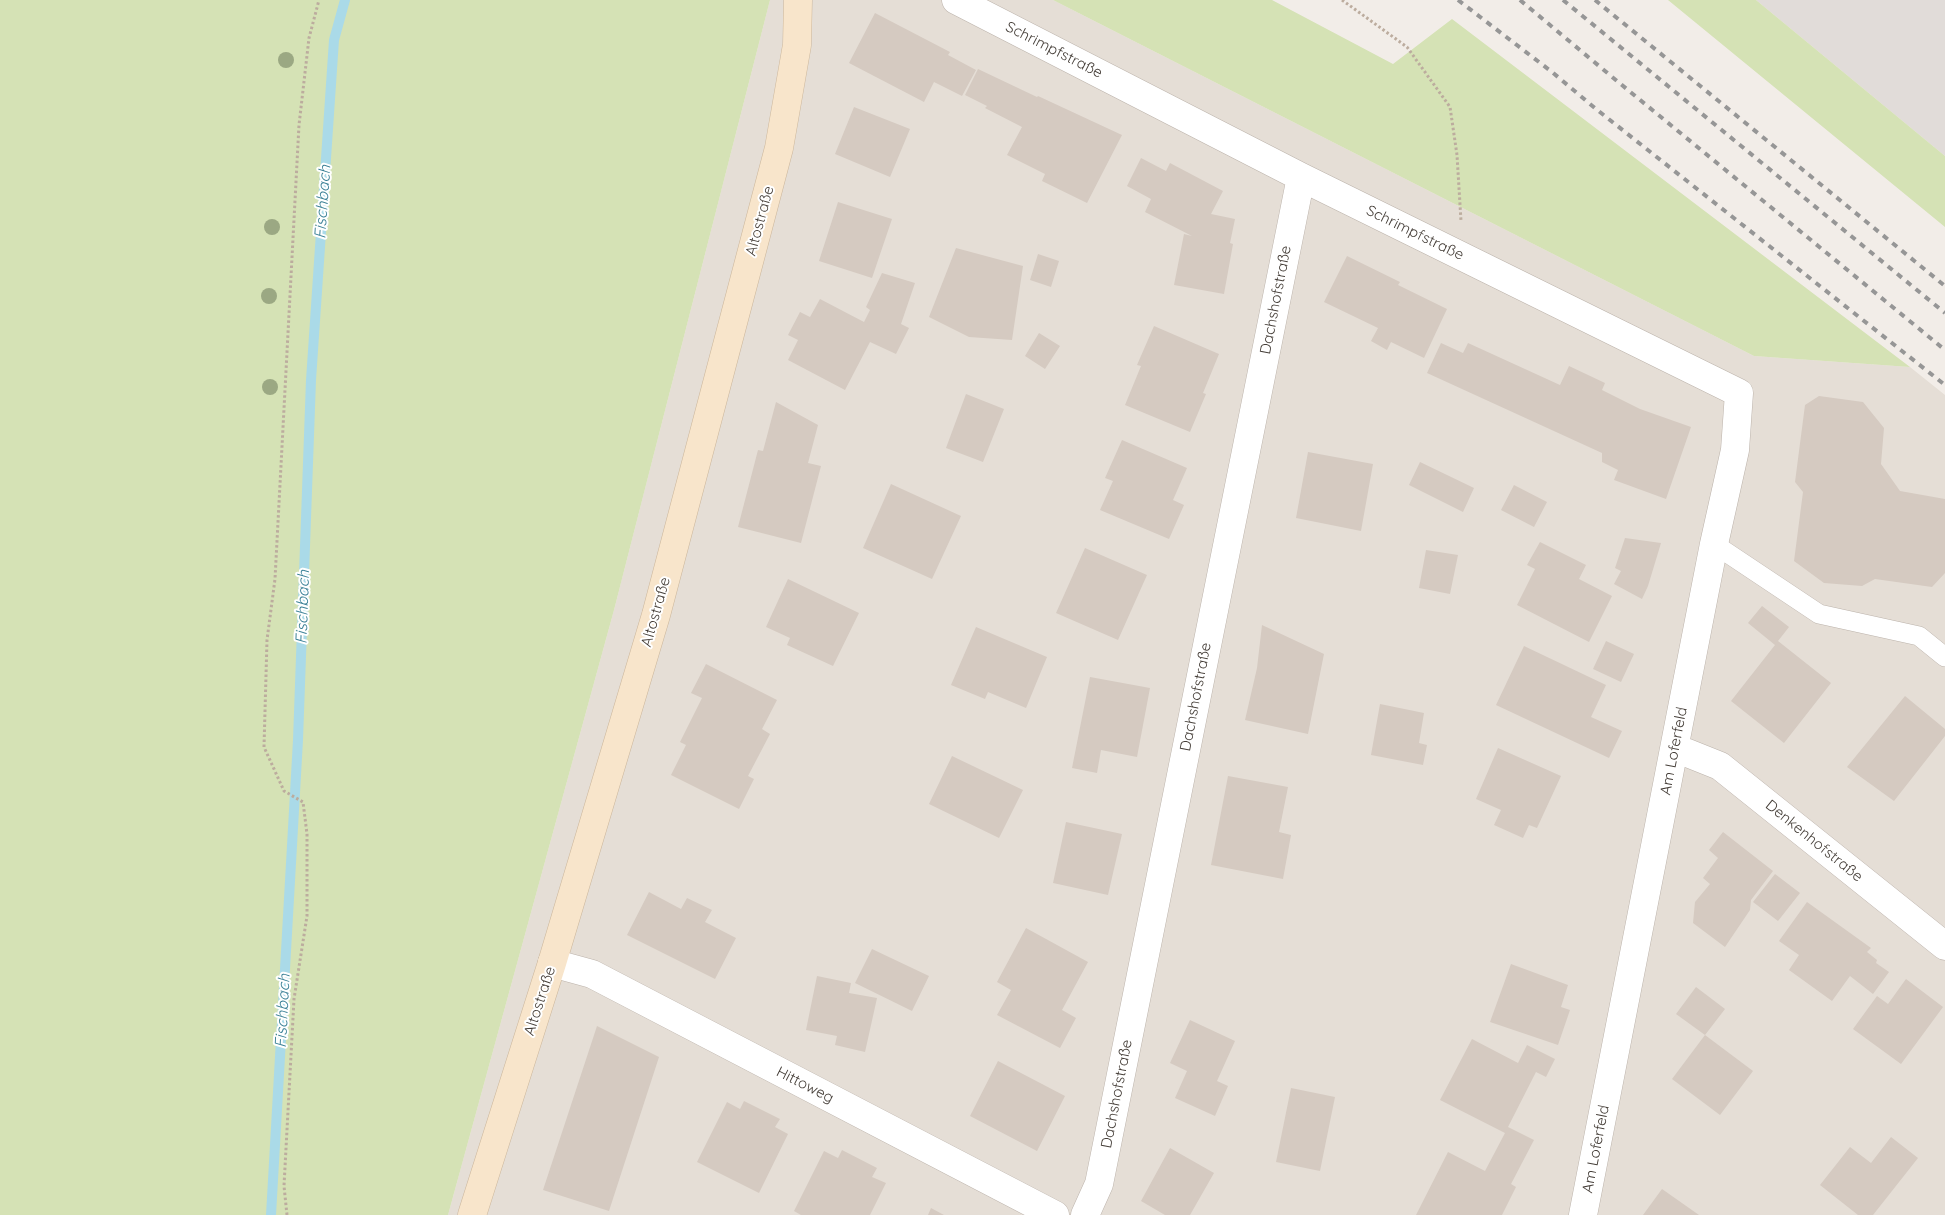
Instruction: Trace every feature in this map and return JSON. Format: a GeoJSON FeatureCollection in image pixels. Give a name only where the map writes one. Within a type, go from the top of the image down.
{"type":"FeatureCollection","features":[{"type":"Feature","properties":{"kind":"main road","name":"Altostraße"},"geometry":{"type":"LineString","coordinates":[[472,1215],[552,963],[656,615],[779,148],[797,45],[798,0]]}},
{"type":"Feature","properties":{"kind":"street","name":"Schrimpfstraße"},"geometry":{"type":"LineString","coordinates":[[956,0],[1301,177],[1739,393],[1735,450],[1714,544]]}},
{"type":"Feature","properties":{"kind":"street","name":"Dachshofstraße"},"geometry":{"type":"LineString","coordinates":[[1085,1215],[1099,1184],[1301,177]]}},
{"type":"Feature","properties":{"kind":"street","name":"Am Loferfeld"},"geometry":{"type":"LineString","coordinates":[[1583,1215],[1714,544]]}},
{"type":"Feature","properties":{"kind":"street","name":"Denkenhofstraße"},"geometry":{"type":"LineString","coordinates":[[1675,748],[1720,766],[1945,946]]}},
{"type":"Feature","properties":{"kind":"street","name":"Hittoweg"},"geometry":{"type":"LineString","coordinates":[[552,963],[592,974],[1055,1215]]}},
{"type":"Feature","properties":{"kind":"lane"},"geometry":{"type":"LineString","coordinates":[[1714,544],[1820,614],[1919,636],[1945,656]]}},
{"type":"Feature","properties":{"kind":"path"},"geometry":{"type":"LineString","coordinates":[[287,1215],[284,1186],[294,999],[307,916],[307,834],[304,802],[284,791],[264,748],[267,640],[275,579],[299,125],[309,38],[319,0]]}},
{"type":"Feature","properties":{"kind":"path"},"geometry":{"type":"LineString","coordinates":[[1342,0],[1407,46],[1450,107],[1457,155],[1462,232],[1460,255]]}},
{"type":"Feature","properties":{"kind":"shaded area"},"geometry":{"type":"Polygon","coordinates":[[[770,0],[1053,0],[1754,356],[1910,367],[1945,395],[1945,1215],[448,1215],[614,610],[770,0]]]}},
{"type":"Feature","properties":{"kind":"shaded area"},"geometry":{"type":"Polygon","coordinates":[[[1756,0],[1945,0],[1945,156],[1756,0]]]}},
{"type":"Feature","properties":{"kind":"green space"},"geometry":{"type":"Polygon","coordinates":[[[0,0],[770,0],[614,610],[448,1215],[0,1215],[0,0]]]}},
{"type":"Feature","properties":{"kind":"green space"},"geometry":{"type":"Polygon","coordinates":[[[1053,0],[1272,0],[1393,64],[1452,19],[1910,367],[1754,356],[1053,0]]]}},
{"type":"Feature","properties":{"kind":"green space"},"geometry":{"type":"Polygon","coordinates":[[[1668,0],[1756,0],[1945,156],[1945,227],[1668,0]]]}},
{"type":"Feature","properties":{"kind":"building"},"geometry":{"type":"Polygon","coordinates":[[[875,13],[950,52],[948,55],[976,70],[962,96],[934,82],[924,102],[849,63],[875,13]]]}},
{"type":"Feature","properties":{"kind":"building"},"geometry":{"type":"Polygon","coordinates":[[[978,69],[1122,135],[1087,203],[1042,181],[1045,174],[1007,155],[1022,127],[985,108],[987,106],[965,95],[978,69]]]}},
{"type":"Feature","properties":{"kind":"building"},"geometry":{"type":"Polygon","coordinates":[[[854,107],[910,129],[890,177],[835,154],[854,107]]]}},
{"type":"Feature","properties":{"kind":"building"},"geometry":{"type":"Polygon","coordinates":[[[1141,158],[1166,171],[1170,163],[1223,191],[1211,214],[1235,219],[1230,243],[1233,244],[1224,294],[1174,285],[1184,234],[1192,236],[1145,212],[1151,199],[1127,186],[1141,158]]]}},
{"type":"Feature","properties":{"kind":"building"},"geometry":{"type":"Polygon","coordinates":[[[838,202],[892,219],[872,278],[819,261],[838,202]]]}},
{"type":"Feature","properties":{"kind":"building"},"geometry":{"type":"Polygon","coordinates":[[[956,248],[1023,266],[1012,340],[969,337],[929,317],[956,248]]]}},
{"type":"Feature","properties":{"kind":"building"},"geometry":{"type":"Polygon","coordinates":[[[1038,254],[1059,261],[1051,287],[1030,280],[1038,254]]]}},
{"type":"Feature","properties":{"kind":"building"},"geometry":{"type":"Polygon","coordinates":[[[1347,256],[1400,282],[1398,285],[1447,309],[1424,358],[1391,342],[1387,350],[1371,341],[1378,328],[1324,302],[1347,256]]]}},
{"type":"Feature","properties":{"kind":"building"},"geometry":{"type":"Polygon","coordinates":[[[882,273],[915,283],[901,324],[909,328],[896,354],[870,342],[845,390],[788,360],[798,340],[788,335],[800,312],[810,317],[820,299],[864,322],[870,310],[866,307],[882,273]]]}},
{"type":"Feature","properties":{"kind":"building"},"geometry":{"type":"Polygon","coordinates":[[[1154,326],[1219,354],[1203,393],[1206,394],[1190,432],[1125,405],[1141,366],[1137,365],[1154,326]]]}},
{"type":"Feature","properties":{"kind":"building"},"geometry":{"type":"Polygon","coordinates":[[[1039,333],[1060,346],[1045,369],[1025,356],[1039,333]]]}},
{"type":"Feature","properties":{"kind":"building"},"geometry":{"type":"Polygon","coordinates":[[[1441,343],[1463,353],[1468,343],[1560,385],[1569,366],[1605,383],[1602,390],[1640,409],[1691,427],[1666,499],[1614,480],[1618,470],[1602,462],[1602,453],[1427,373],[1441,343]]]}},
{"type":"Feature","properties":{"kind":"building"},"geometry":{"type":"Polygon","coordinates":[[[966,394],[1004,409],[983,462],[946,448],[966,394]]]}},
{"type":"Feature","properties":{"kind":"building"},"geometry":{"type":"Polygon","coordinates":[[[1819,396],[1863,402],[1884,428],[1881,464],[1900,491],[1945,499],[1945,573],[1932,587],[1875,579],[1862,586],[1824,583],[1794,561],[1803,492],[1795,482],[1805,405],[1819,396]]]}},
{"type":"Feature","properties":{"kind":"building"},"geometry":{"type":"Polygon","coordinates":[[[776,402],[818,425],[808,463],[821,466],[801,543],[738,527],[758,450],[763,451],[776,402]]]}},
{"type":"Feature","properties":{"kind":"building"},"geometry":{"type":"Polygon","coordinates":[[[1122,440],[1187,468],[1173,500],[1184,505],[1169,539],[1100,510],[1113,481],[1105,478],[1122,440]]]}},
{"type":"Feature","properties":{"kind":"building"},"geometry":{"type":"Polygon","coordinates":[[[1308,452],[1373,464],[1361,531],[1296,518],[1308,452]]]}},
{"type":"Feature","properties":{"kind":"building"},"geometry":{"type":"Polygon","coordinates":[[[1420,462],[1474,488],[1463,512],[1409,485],[1420,462]]]}},
{"type":"Feature","properties":{"kind":"building"},"geometry":{"type":"Polygon","coordinates":[[[891,484],[961,516],[932,579],[863,548],[891,484]]]}},
{"type":"Feature","properties":{"kind":"building"},"geometry":{"type":"Polygon","coordinates":[[[1514,485],[1547,502],[1534,527],[1501,510],[1514,485]]]}},
{"type":"Feature","properties":{"kind":"building"},"geometry":{"type":"Polygon","coordinates":[[[1625,538],[1661,543],[1648,586],[1642,599],[1614,584],[1621,571],[1615,568],[1625,538]]]}},
{"type":"Feature","properties":{"kind":"building"},"geometry":{"type":"Polygon","coordinates":[[[1540,542],[1586,565],[1579,579],[1612,596],[1589,642],[1517,605],[1535,569],[1527,565],[1540,542]]]}},
{"type":"Feature","properties":{"kind":"building"},"geometry":{"type":"Polygon","coordinates":[[[1085,548],[1147,575],[1118,640],[1056,613],[1085,548]]]}},
{"type":"Feature","properties":{"kind":"building"},"geometry":{"type":"Polygon","coordinates":[[[1426,550],[1458,555],[1450,594],[1419,588],[1426,550]]]}},
{"type":"Feature","properties":{"kind":"building"},"geometry":{"type":"Polygon","coordinates":[[[788,579],[859,613],[833,666],[787,645],[790,638],[766,627],[788,579]]]}},
{"type":"Feature","properties":{"kind":"building"},"geometry":{"type":"Polygon","coordinates":[[[1762,606],[1789,627],[1778,641],[1831,683],[1784,743],[1731,701],[1775,645],[1748,623],[1762,606]]]}},
{"type":"Feature","properties":{"kind":"building"},"geometry":{"type":"Polygon","coordinates":[[[1262,625],[1324,654],[1308,734],[1245,720],[1257,668],[1262,625]]]}},
{"type":"Feature","properties":{"kind":"building"},"geometry":{"type":"Polygon","coordinates":[[[976,627],[1047,657],[1026,708],[988,692],[985,699],[951,685],[976,627]]]}},
{"type":"Feature","properties":{"kind":"building"},"geometry":{"type":"Polygon","coordinates":[[[1606,641],[1634,654],[1621,682],[1593,669],[1606,641]]]}},
{"type":"Feature","properties":{"kind":"building"},"geometry":{"type":"Polygon","coordinates":[[[1524,646],[1606,685],[1591,717],[1622,731],[1609,758],[1496,705],[1524,646]]]}},
{"type":"Feature","properties":{"kind":"building"},"geometry":{"type":"Polygon","coordinates":[[[706,664],[777,700],[762,729],[770,734],[748,776],[754,779],[739,809],[671,775],[686,745],[680,742],[702,698],[691,693],[706,664]]]}},
{"type":"Feature","properties":{"kind":"building"},"geometry":{"type":"Polygon","coordinates":[[[1090,677],[1150,688],[1137,757],[1101,750],[1097,773],[1072,768],[1090,677]]]}},
{"type":"Feature","properties":{"kind":"building"},"geometry":{"type":"Polygon","coordinates":[[[1905,696],[1945,729],[1945,736],[1894,801],[1847,767],[1905,696]]]}},
{"type":"Feature","properties":{"kind":"building"},"geometry":{"type":"Polygon","coordinates":[[[1380,704],[1424,713],[1419,743],[1427,745],[1423,765],[1371,755],[1380,704]]]}},
{"type":"Feature","properties":{"kind":"building"},"geometry":{"type":"Polygon","coordinates":[[[1498,748],[1561,776],[1537,828],[1529,825],[1523,838],[1494,825],[1501,810],[1476,799],[1498,748]]]}},
{"type":"Feature","properties":{"kind":"building"},"geometry":{"type":"Polygon","coordinates":[[[952,756],[1023,790],[999,838],[929,804],[952,756]]]}},
{"type":"Feature","properties":{"kind":"building"},"geometry":{"type":"Polygon","coordinates":[[[1228,776],[1288,787],[1279,832],[1291,835],[1283,879],[1211,865],[1228,776]]]}},
{"type":"Feature","properties":{"kind":"building"},"geometry":{"type":"Polygon","coordinates":[[[1066,822],[1122,834],[1108,895],[1053,883],[1066,822]]]}},
{"type":"Feature","properties":{"kind":"building"},"geometry":{"type":"Polygon","coordinates":[[[1723,832],[1773,871],[1751,900],[1750,910],[1725,947],[1693,923],[1695,902],[1710,884],[1703,878],[1718,858],[1709,850],[1723,832]]]}},
{"type":"Feature","properties":{"kind":"building"},"geometry":{"type":"Polygon","coordinates":[[[1775,874],[1800,893],[1778,921],[1753,902],[1775,874]]]}},
{"type":"Feature","properties":{"kind":"building"},"geometry":{"type":"Polygon","coordinates":[[[649,892],[681,909],[687,898],[712,910],[705,922],[736,938],[715,979],[627,935],[649,892]]]}},
{"type":"Feature","properties":{"kind":"building"},"geometry":{"type":"Polygon","coordinates":[[[1807,902],[1871,948],[1867,952],[1877,960],[1876,963],[1889,972],[1873,994],[1850,976],[1832,1001],[1789,970],[1799,955],[1779,941],[1807,902]]]}},
{"type":"Feature","properties":{"kind":"building"},"geometry":{"type":"Polygon","coordinates":[[[1026,928],[1088,962],[1062,1010],[1076,1018],[1060,1048],[997,1015],[1011,990],[997,982],[1026,928]]]}},
{"type":"Feature","properties":{"kind":"building"},"geometry":{"type":"Polygon","coordinates":[[[872,949],[929,976],[912,1011],[855,983],[872,949]]]}},
{"type":"Feature","properties":{"kind":"building"},"geometry":{"type":"Polygon","coordinates":[[[1511,964],[1568,985],[1561,1007],[1570,1010],[1558,1045],[1490,1022],[1511,964]]]}},
{"type":"Feature","properties":{"kind":"building"},"geometry":{"type":"Polygon","coordinates":[[[817,976],[851,983],[849,993],[877,998],[865,1052],[835,1045],[837,1036],[806,1030],[817,976]]]}},
{"type":"Feature","properties":{"kind":"building"},"geometry":{"type":"Polygon","coordinates":[[[1906,979],[1943,1007],[1901,1064],[1853,1029],[1877,996],[1888,1004],[1906,979]]]}},
{"type":"Feature","properties":{"kind":"building"},"geometry":{"type":"Polygon","coordinates":[[[1696,987],[1725,1009],[1705,1035],[1676,1014],[1696,987]]]}},
{"type":"Feature","properties":{"kind":"building"},"geometry":{"type":"Polygon","coordinates":[[[1190,1020],[1235,1041],[1217,1081],[1228,1086],[1215,1116],[1175,1098],[1187,1071],[1170,1063],[1190,1020]]]}},
{"type":"Feature","properties":{"kind":"building"},"geometry":{"type":"Polygon","coordinates":[[[597,1026],[659,1057],[609,1211],[543,1190],[597,1026]]]}},
{"type":"Feature","properties":{"kind":"building"},"geometry":{"type":"Polygon","coordinates":[[[1705,1035],[1753,1071],[1720,1115],[1672,1079],[1705,1035]]]}},
{"type":"Feature","properties":{"kind":"building"},"geometry":{"type":"Polygon","coordinates":[[[1472,1039],[1518,1063],[1527,1045],[1555,1059],[1546,1077],[1536,1072],[1508,1127],[1534,1140],[1511,1184],[1516,1187],[1502,1215],[1416,1215],[1448,1152],[1485,1171],[1505,1133],[1440,1100],[1472,1039]]]}},
{"type":"Feature","properties":{"kind":"building"},"geometry":{"type":"Polygon","coordinates":[[[998,1061],[1065,1096],[1037,1151],[970,1116],[998,1061]]]}},
{"type":"Feature","properties":{"kind":"building"},"geometry":{"type":"Polygon","coordinates":[[[1291,1088],[1335,1097],[1320,1171],[1276,1162],[1291,1088]]]}},
{"type":"Feature","properties":{"kind":"building"},"geometry":{"type":"Polygon","coordinates":[[[744,1101],[780,1119],[775,1127],[788,1134],[759,1193],[697,1162],[727,1102],[740,1109],[744,1101]]]}},
{"type":"Feature","properties":{"kind":"building"},"geometry":{"type":"Polygon","coordinates":[[[1891,1137],[1918,1158],[1873,1215],[1858,1215],[1820,1185],[1850,1147],[1871,1163],[1891,1137]]]}},
{"type":"Feature","properties":{"kind":"building"},"geometry":{"type":"Polygon","coordinates":[[[1170,1148],[1214,1173],[1190,1215],[1165,1215],[1141,1201],[1170,1148]]]}},
{"type":"Feature","properties":{"kind":"building"},"geometry":{"type":"Polygon","coordinates":[[[842,1150],[877,1168],[872,1177],[886,1183],[870,1215],[801,1215],[794,1211],[824,1151],[838,1158],[842,1150]]]}},
{"type":"Feature","properties":{"kind":"building"},"geometry":{"type":"Polygon","coordinates":[[[1662,1189],[1699,1215],[1643,1215],[1662,1189]]]}},
{"type":"Feature","properties":{"kind":"building"},"geometry":{"type":"Polygon","coordinates":[[[931,1208],[944,1215],[928,1215],[931,1208]]]}},
{"type":"Feature","properties":{"kind":"waterway","name":"Fischbach"},"geometry":{"type":"LineString","coordinates":[[271,1215],[298,740],[311,380],[334,40],[345,0]]}},
{"type":"Feature","properties":{"kind":"railway"},"geometry":{"type":"LineString","coordinates":[[1458,0],[1552,72],[1596,109],[1945,385]]}},
{"type":"Feature","properties":{"kind":"railway"},"geometry":{"type":"LineString","coordinates":[[1520,0],[1945,350]]}},
{"type":"Feature","properties":{"kind":"railway"},"geometry":{"type":"LineString","coordinates":[[1563,0],[1945,313]]}},
{"type":"Feature","properties":{"kind":"railway"},"geometry":{"type":"LineString","coordinates":[[1595,0],[1945,286]]}}]}
